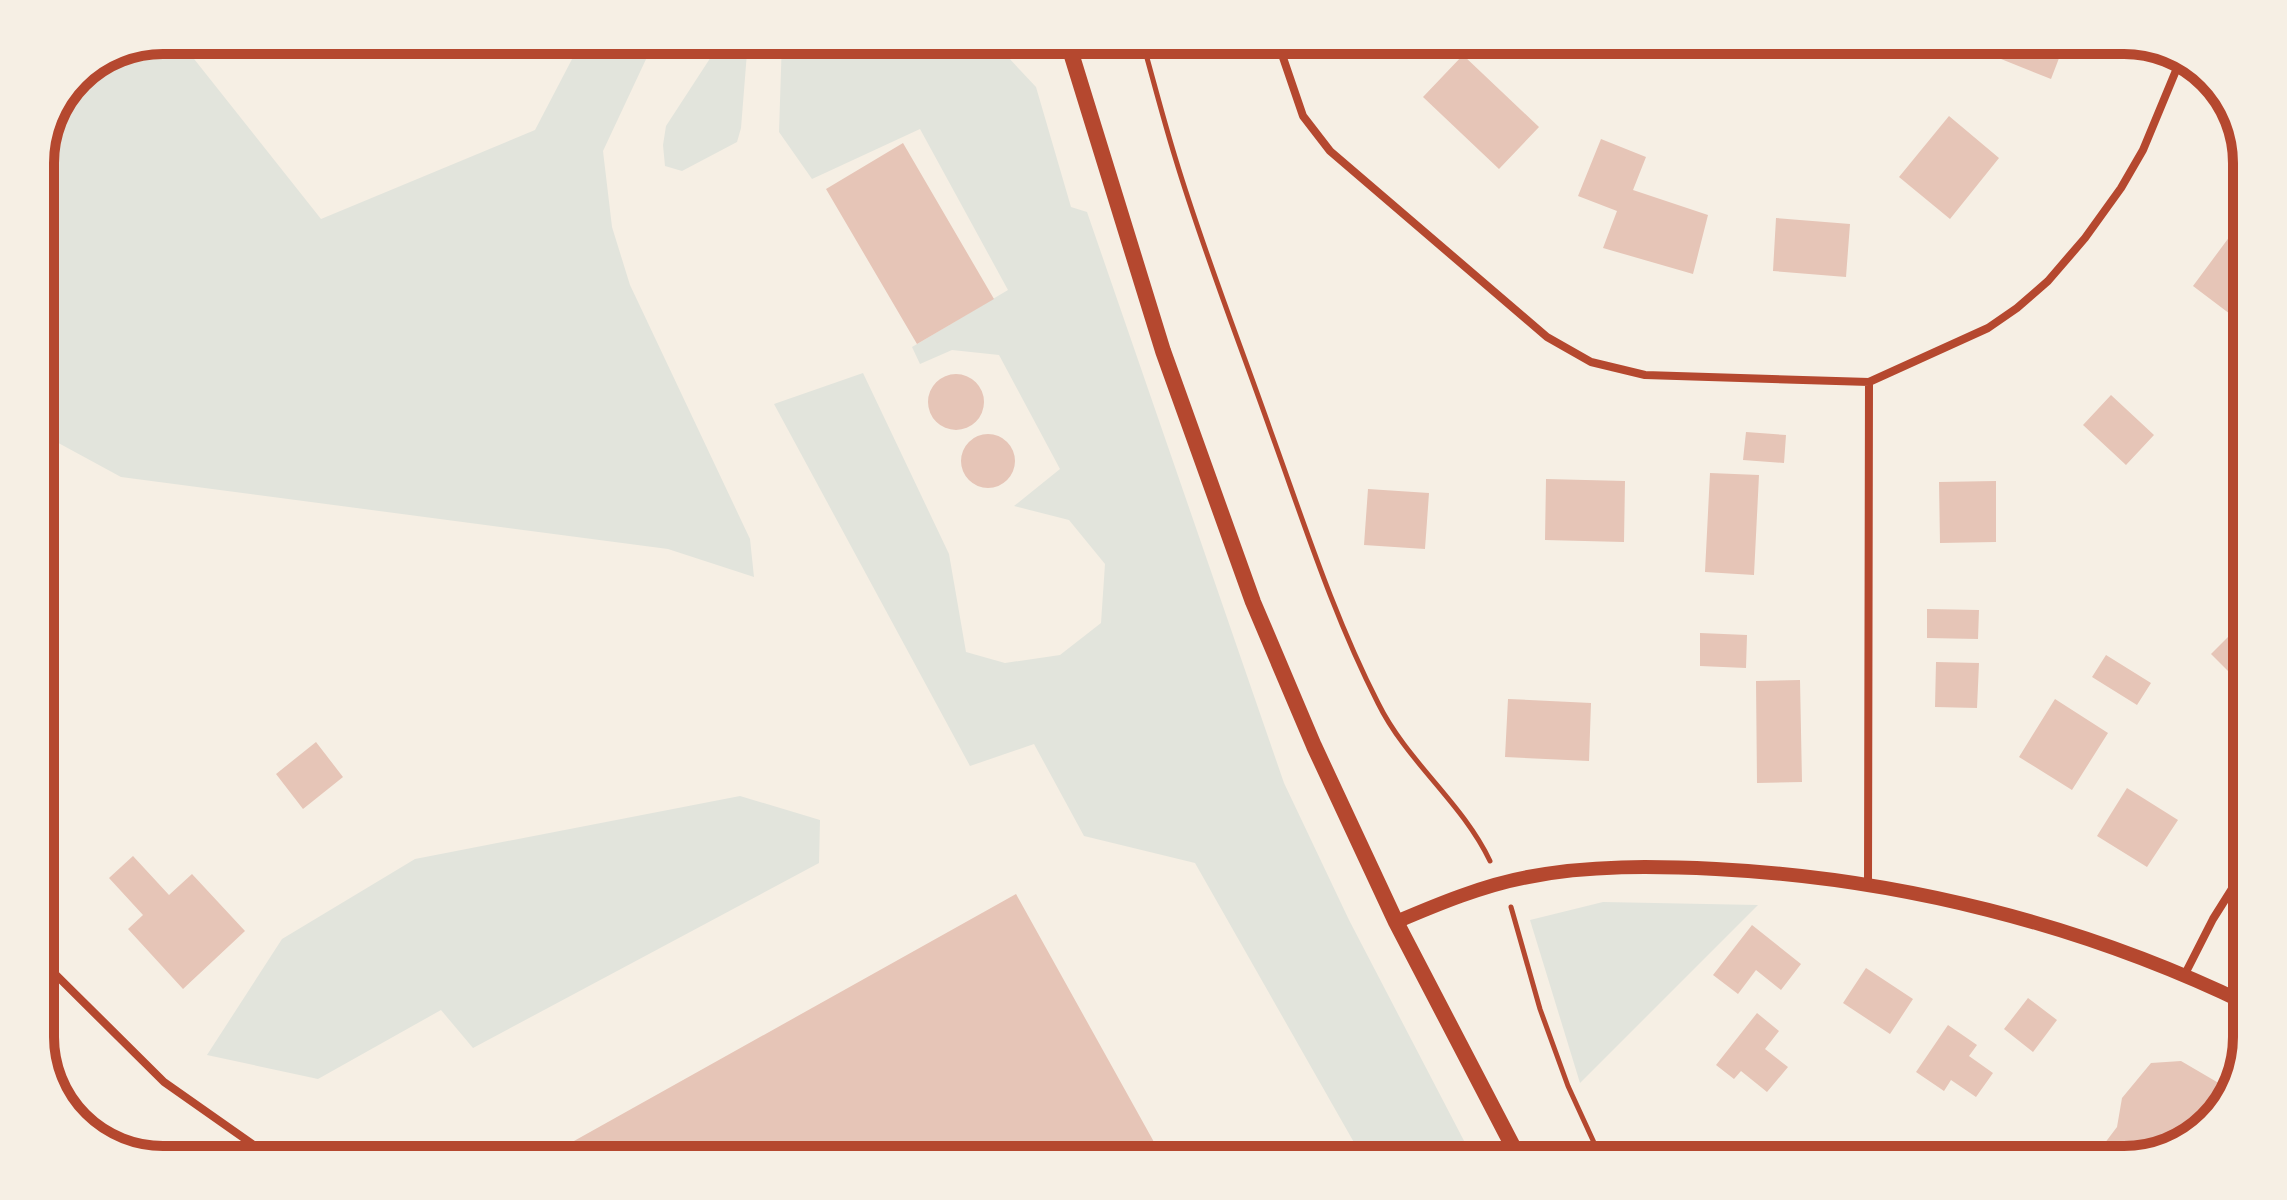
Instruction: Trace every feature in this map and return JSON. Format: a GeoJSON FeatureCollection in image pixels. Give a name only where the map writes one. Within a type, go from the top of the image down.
{"type":"FeatureCollection","features":[{"type":"Feature","properties":{"kind":"main road"},"geometry":{"type":"LineString","coordinates":[[1071,54],[1163,351],[1253,602],[1314,746],[1396,922],[1513,1146]]}},
{"type":"Feature","properties":{"kind":"street"},"geometry":{"type":"LineString","coordinates":[[1282,54],[1303,116],[1330,151],[1547,337],[1591,362],[1645,375],[1869,382],[1988,328],[2048,281],[2085,238],[2121,188],[2143,150],[2177,68]]}},
{"type":"Feature","properties":{"kind":"street"},"geometry":{"type":"LineString","coordinates":[[1868,885],[1869,382]]}},
{"type":"Feature","properties":{"kind":"street"},"geometry":{"type":"LineString","coordinates":[[1396,922],[1501,884],[1526,877],[1578,870],[1684,867],[1811,876],[1940,898],[2050,928],[2185,974],[2233,997]]}},
{"type":"Feature","properties":{"kind":"street"},"geometry":{"type":"LineString","coordinates":[[2185,974],[2233,887]]}},
{"type":"Feature","properties":{"kind":"street"},"geometry":{"type":"LineString","coordinates":[[54,973],[164,1082],[255,1146]]}},
{"type":"Feature","properties":{"kind":"path"},"geometry":{"type":"LineString","coordinates":[[1146,54],[1175,158],[1317,560],[1354,653],[1379,707],[1406,747],[1482,844],[1517,923],[1544,1022],[1595,1146]]}},
{"type":"Feature","properties":{"kind":"shaded area"},"geometry":{"type":"Polygon","coordinates":[[[190,54],[321,219],[535,130],[575,54],[648,54],[603,151],[612,227],[630,285],[750,539],[754,577],[668,549],[121,477],[54,441],[54,156],[65,115],[91,81],[128,60],[149,55],[190,54]]]}},
{"type":"Feature","properties":{"kind":"shaded area"},"geometry":{"type":"Polygon","coordinates":[[[713,54],[747,54],[741,128],[737,142],[682,171],[665,166],[663,145],[666,126],[713,54]]]}},
{"type":"Feature","properties":{"kind":"shaded area"},"geometry":{"type":"Polygon","coordinates":[[[782,54],[1005,54],[1036,87],[1071,207],[1087,212],[1284,783],[1349,920],[1467,1146],[1356,1146],[1195,863],[1084,836],[1034,744],[970,766],[774,404],[863,373],[949,554],[966,652],[1005,663],[1060,655],[1101,623],[1105,564],[1069,520],[1014,506],[1060,469],[999,355],[952,350],[920,364],[912,347],[1008,290],[920,129],[812,179],[779,132],[782,54]]]}},
{"type":"Feature","properties":{"kind":"shaded area"},"geometry":{"type":"Polygon","coordinates":[[[740,796],[820,820],[819,863],[473,1048],[441,1010],[318,1079],[207,1055],[282,939],[415,859],[740,796]]]}},
{"type":"Feature","properties":{"kind":"shaded area"},"geometry":{"type":"Polygon","coordinates":[[[1603,902],[1758,905],[1580,1083],[1530,920],[1603,902]]]}},
{"type":"Feature","properties":{"kind":"building"},"geometry":{"type":"Polygon","coordinates":[[[2003,54],[2061,54],[2051,79],[2001,59],[2003,54]]]}},
{"type":"Feature","properties":{"kind":"building"},"geometry":{"type":"Polygon","coordinates":[[[1463,55],[1539,127],[1499,169],[1423,97],[1463,55]]]}},
{"type":"Feature","properties":{"kind":"building"},"geometry":{"type":"Polygon","coordinates":[[[1949,116],[1999,158],[1950,219],[1899,177],[1949,116]]]}},
{"type":"Feature","properties":{"kind":"building"},"geometry":{"type":"Polygon","coordinates":[[[1601,139],[1646,157],[1633,190],[1708,215],[1693,274],[1603,248],[1617,211],[1578,196],[1601,139]]]}},
{"type":"Feature","properties":{"kind":"building"},"geometry":{"type":"Polygon","coordinates":[[[903,143],[994,299],[917,344],[826,189],[903,143]]]}},
{"type":"Feature","properties":{"kind":"building"},"geometry":{"type":"Polygon","coordinates":[[[1776,218],[1850,224],[1846,277],[1773,271],[1776,218]]]}},
{"type":"Feature","properties":{"kind":"building"},"geometry":{"type":"Polygon","coordinates":[[[2233,232],[2233,316],[2193,286],[2233,232]]]}},
{"type":"Feature","properties":{"kind":"building"},"geometry":{"type":"Polygon","coordinates":[[[956,374],[976,382],[984,402],[976,422],[956,430],[936,422],[928,402],[936,382],[956,374]]]}},
{"type":"Feature","properties":{"kind":"building"},"geometry":{"type":"Polygon","coordinates":[[[2111,395],[2154,435],[2126,465],[2083,425],[2111,395]]]}},
{"type":"Feature","properties":{"kind":"building"},"geometry":{"type":"Polygon","coordinates":[[[1746,432],[1786,435],[1784,463],[1743,460],[1746,432]]]}},
{"type":"Feature","properties":{"kind":"building"},"geometry":{"type":"Polygon","coordinates":[[[988,434],[1007,442],[1015,461],[1007,480],[988,488],[969,480],[961,461],[969,442],[988,434]]]}},
{"type":"Feature","properties":{"kind":"building"},"geometry":{"type":"Polygon","coordinates":[[[1710,473],[1759,475],[1754,575],[1705,572],[1710,473]]]}},
{"type":"Feature","properties":{"kind":"building"},"geometry":{"type":"Polygon","coordinates":[[[1546,479],[1625,481],[1624,542],[1545,540],[1546,479]]]}},
{"type":"Feature","properties":{"kind":"building"},"geometry":{"type":"Polygon","coordinates":[[[1996,481],[1996,542],[1940,543],[1939,482],[1996,481]]]}},
{"type":"Feature","properties":{"kind":"building"},"geometry":{"type":"Polygon","coordinates":[[[1368,489],[1429,493],[1425,549],[1364,545],[1368,489]]]}},
{"type":"Feature","properties":{"kind":"building"},"geometry":{"type":"Polygon","coordinates":[[[1927,609],[1979,610],[1978,639],[1927,638],[1927,609]]]}},
{"type":"Feature","properties":{"kind":"building"},"geometry":{"type":"Polygon","coordinates":[[[2233,632],[2233,676],[2211,654],[2233,632]]]}},
{"type":"Feature","properties":{"kind":"building"},"geometry":{"type":"Polygon","coordinates":[[[1700,633],[1747,635],[1746,668],[1700,666],[1700,633]]]}},
{"type":"Feature","properties":{"kind":"building"},"geometry":{"type":"Polygon","coordinates":[[[2106,655],[2151,683],[2137,705],[2092,677],[2106,655]]]}},
{"type":"Feature","properties":{"kind":"building"},"geometry":{"type":"Polygon","coordinates":[[[1936,662],[1979,663],[1977,708],[1935,707],[1936,662]]]}},
{"type":"Feature","properties":{"kind":"building"},"geometry":{"type":"Polygon","coordinates":[[[1800,680],[1802,782],[1757,783],[1756,681],[1800,680]]]}},
{"type":"Feature","properties":{"kind":"building"},"geometry":{"type":"Polygon","coordinates":[[[1508,699],[1591,703],[1589,761],[1505,757],[1508,699]]]}},
{"type":"Feature","properties":{"kind":"building"},"geometry":{"type":"Polygon","coordinates":[[[2055,699],[2108,733],[2072,790],[2019,757],[2055,699]]]}},
{"type":"Feature","properties":{"kind":"building"},"geometry":{"type":"Polygon","coordinates":[[[316,742],[343,777],[303,809],[276,774],[316,742]]]}},
{"type":"Feature","properties":{"kind":"building"},"geometry":{"type":"Polygon","coordinates":[[[2127,788],[2178,820],[2147,867],[2097,836],[2127,788]]]}},
{"type":"Feature","properties":{"kind":"building"},"geometry":{"type":"Polygon","coordinates":[[[133,856],[169,895],[192,874],[245,931],[183,989],[128,929],[143,915],[109,878],[133,856]]]}},
{"type":"Feature","properties":{"kind":"building"},"geometry":{"type":"Polygon","coordinates":[[[1016,894],[1156,1146],[565,1146],[1016,894]]]}},
{"type":"Feature","properties":{"kind":"building"},"geometry":{"type":"Polygon","coordinates":[[[1752,925],[1801,964],[1781,990],[1756,970],[1738,994],[1713,975],[1752,925]]]}},
{"type":"Feature","properties":{"kind":"building"},"geometry":{"type":"Polygon","coordinates":[[[1866,968],[1913,999],[1890,1034],[1843,1003],[1866,968]]]}},
{"type":"Feature","properties":{"kind":"building"},"geometry":{"type":"Polygon","coordinates":[[[2028,998],[2057,1020],[2033,1052],[2004,1029],[2028,998]]]}},
{"type":"Feature","properties":{"kind":"building"},"geometry":{"type":"Polygon","coordinates":[[[1757,1013],[1779,1031],[1765,1049],[1788,1067],[1767,1092],[1741,1071],[1734,1079],[1716,1065],[1757,1013]]]}},
{"type":"Feature","properties":{"kind":"building"},"geometry":{"type":"Polygon","coordinates":[[[1948,1025],[1977,1045],[1969,1056],[1993,1073],[1976,1097],[1951,1080],[1944,1091],[1916,1072],[1948,1025]]]}},
{"type":"Feature","properties":{"kind":"building"},"geometry":{"type":"Polygon","coordinates":[[[2181,1061],[2222,1085],[2206,1109],[2172,1135],[2138,1145],[2103,1146],[2117,1127],[2122,1098],[2151,1063],[2181,1061]]]}}]}
